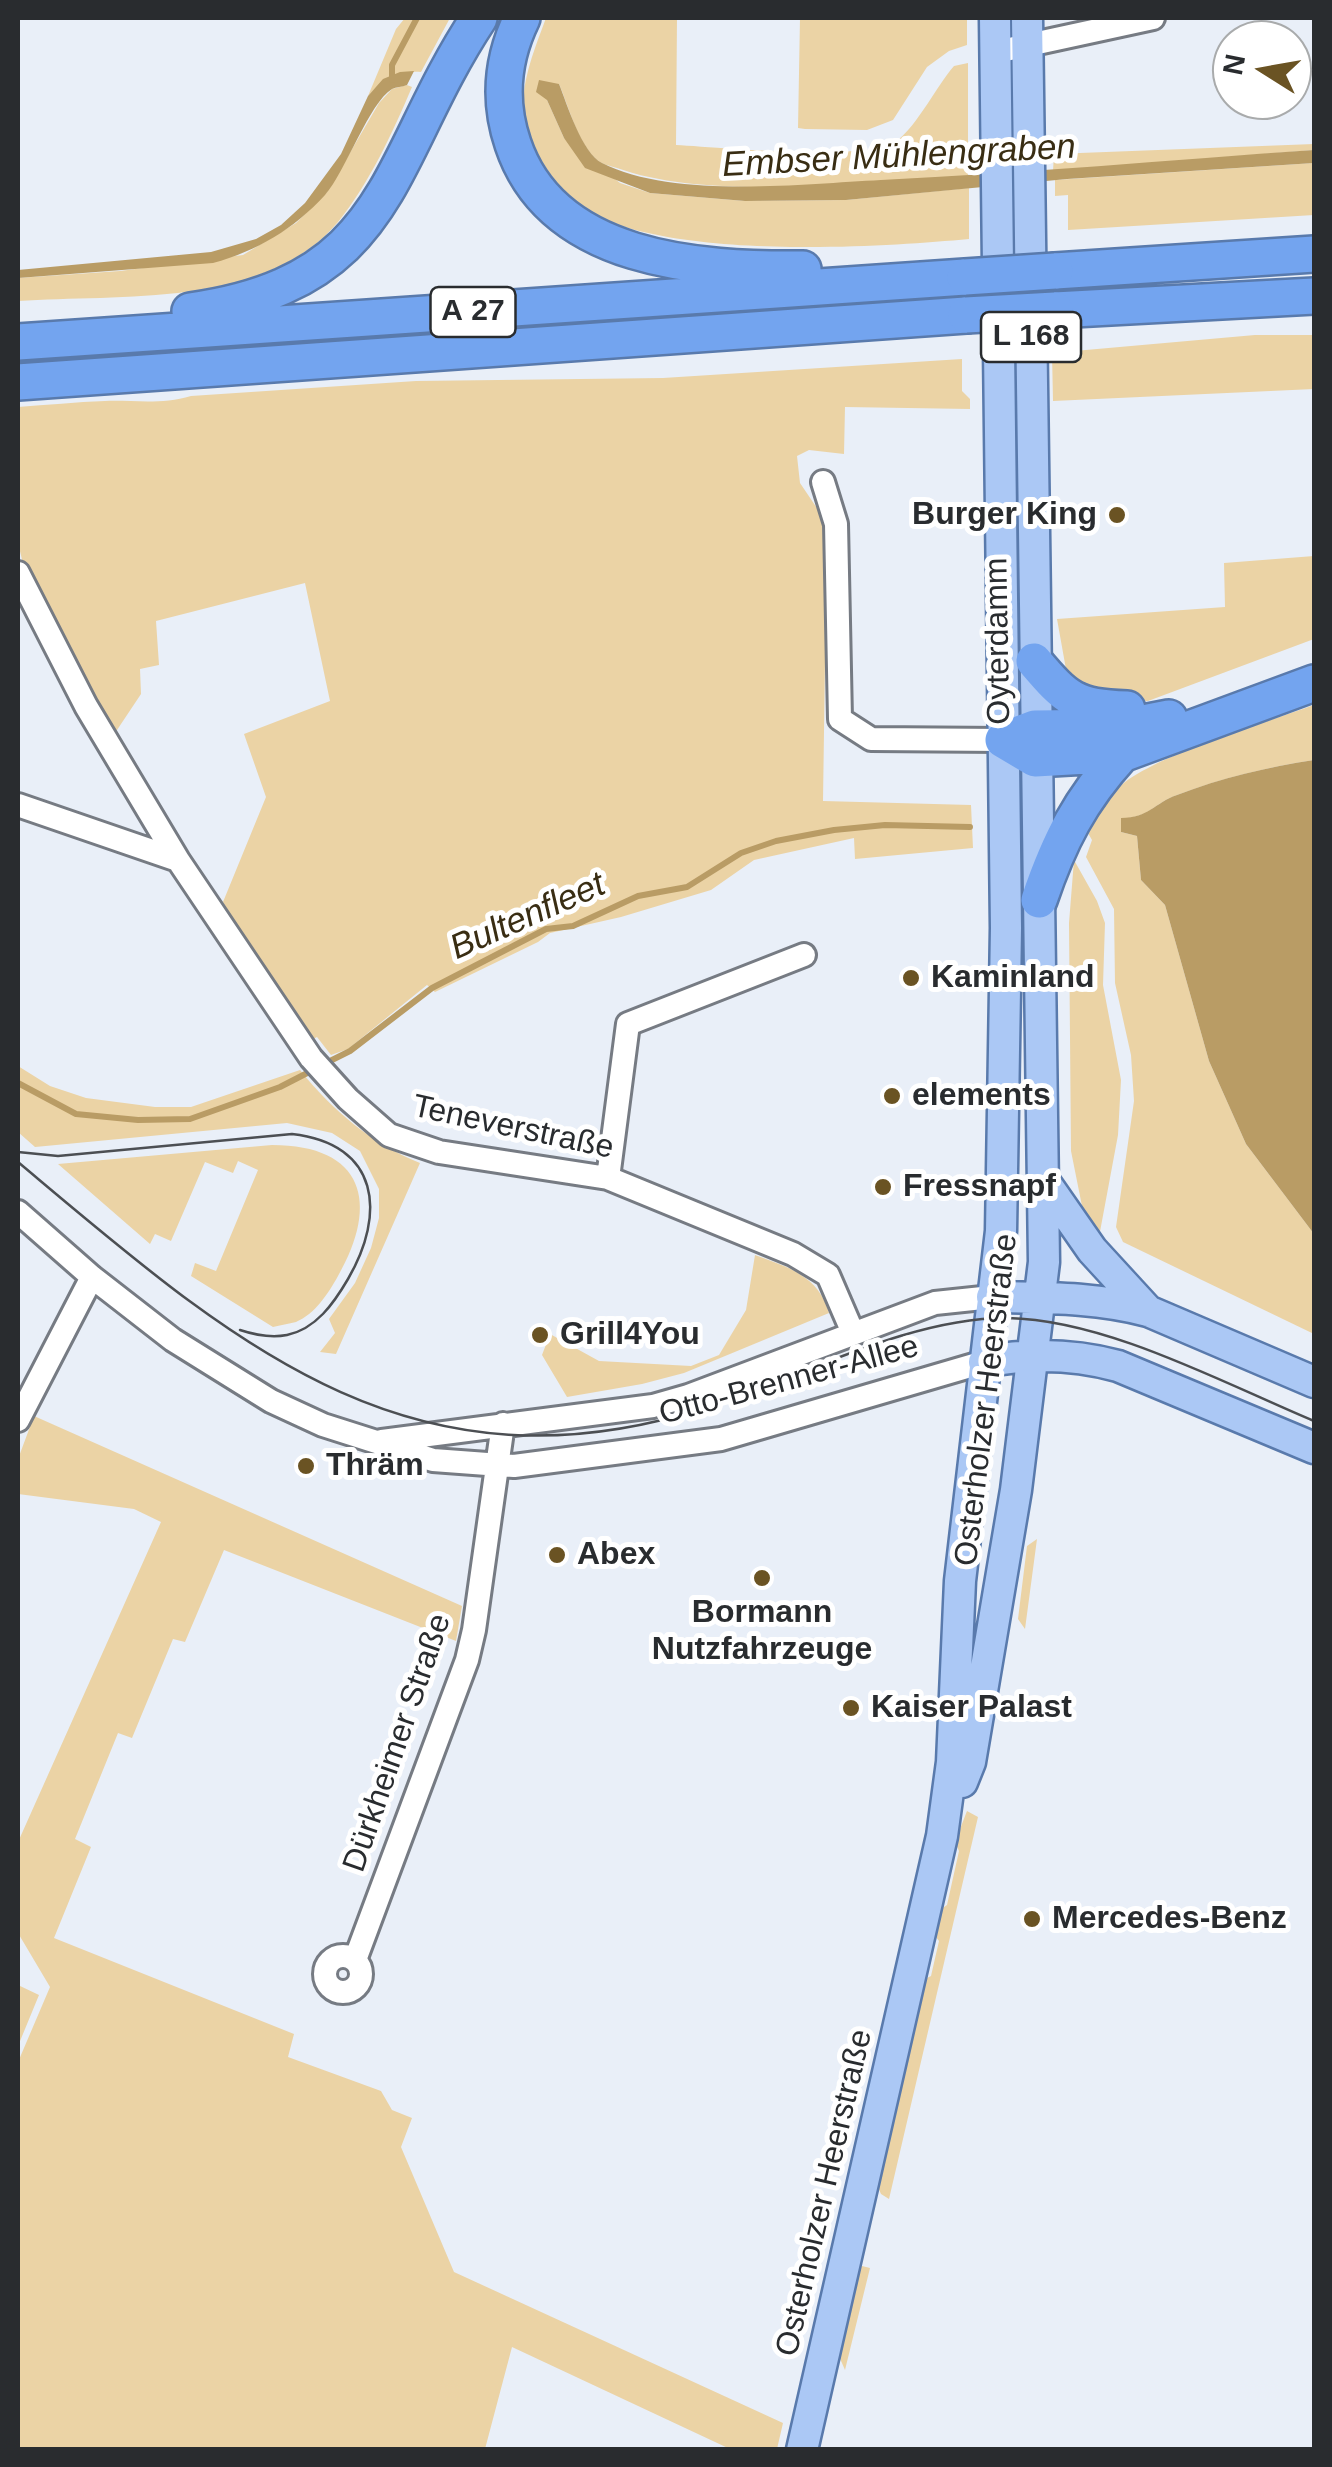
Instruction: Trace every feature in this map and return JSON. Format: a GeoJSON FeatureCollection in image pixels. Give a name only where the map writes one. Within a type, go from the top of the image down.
{"type":"FeatureCollection","features":[{"type":"Feature","properties":{"kind":"highway"},"geometry":{"type":"LineString","coordinates":[[60,340],[92,320],[180,313],[238,303],[297,281],[321,266],[370,219],[479,18]]}},
{"type":"Feature","properties":{"kind":"highway"},"geometry":{"type":"LineString","coordinates":[[522,18],[504,75],[504,116],[526,174],[550,205],[575,226],[609,243],[652,256],[704,265],[853,268],[886,282]]}},
{"type":"Feature","properties":{"kind":"highway","name":"A 27"},"geometry":{"type":"LineString","coordinates":[[18,342],[1314,254]]}},
{"type":"Feature","properties":{"kind":"highway","name":"A 27"},"geometry":{"type":"LineString","coordinates":[[18,382],[966,315],[1314,296]]}},
{"type":"Feature","properties":{"kind":"highway"},"geometry":{"type":"LineString","coordinates":[[1182,303],[1214,318],[1314,315]]}},
{"type":"Feature","properties":{"kind":"highway"},"geometry":{"type":"LineString","coordinates":[[1034,661],[1057,688],[1090,708],[1148,710],[1217,702]]}},
{"type":"Feature","properties":{"kind":"highway"},"geometry":{"type":"LineString","coordinates":[[1024,743],[1167,719],[1314,664]]}},
{"type":"Feature","properties":{"kind":"highway"},"geometry":{"type":"LineString","coordinates":[[1039,900],[1075,814],[1092,786],[1122,754],[1314,683]]}},
{"type":"Feature","properties":{"kind":"highway"},"geometry":{"type":"LineString","coordinates":[[1024,743],[1122,754]]}},
{"type":"Feature","properties":{"kind":"main road","name":"Oyterdamm"},"geometry":{"type":"LineString","coordinates":[[995,18],[997,201],[1024,743],[1041,964]]}},
{"type":"Feature","properties":{"kind":"main road","name":"Oyterdamm"},"geometry":{"type":"LineString","coordinates":[[1004,980],[1034,661],[1027,32]]}},
{"type":"Feature","properties":{"kind":"main road","name":"Osterholzer Heerstraße"},"geometry":{"type":"LineString","coordinates":[[942,1836],[970,1762],[977,1728],[1016,1490],[1040,1298],[1044,1262],[1041,964]]}},
{"type":"Feature","properties":{"kind":"main road","name":"Osterholzer Heerstraße"},"geometry":{"type":"LineString","coordinates":[[802,2450],[942,1836],[952,1762],[960,1582],[1001,1231],[1004,980]]}},
{"type":"Feature","properties":{"kind":"main road"},"geometry":{"type":"LineString","coordinates":[[1044,1181],[1092,1250],[1148,1311]]}},
{"type":"Feature","properties":{"kind":"main road"},"geometry":{"type":"LineString","coordinates":[[992,1297],[1096,1300],[1148,1311],[1314,1382]]}},
{"type":"Feature","properties":{"kind":"main road"},"geometry":{"type":"LineString","coordinates":[[984,1362],[1033,1355],[1091,1359],[1118,1366],[1314,1448]]}},
{"type":"Feature","properties":{"kind":"street"},"geometry":{"type":"LineString","coordinates":[[996,52],[1027,32],[1153,18]]}},
{"type":"Feature","properties":{"kind":"street","name":"Oyterdamm"},"geometry":{"type":"LineString","coordinates":[[823,482],[836,524],[840,719],[872,739],[1024,743]]}},
{"type":"Feature","properties":{"kind":"street","name":"Teneverstraße"},"geometry":{"type":"LineString","coordinates":[[18,573],[86,706],[178,860],[335,1087],[388,1134],[438,1152],[608,1178],[793,1254],[828,1275],[853,1333]]}},
{"type":"Feature","properties":{"kind":"street"},"geometry":{"type":"LineString","coordinates":[[18,805],[178,860]]}},
{"type":"Feature","properties":{"kind":"street"},"geometry":{"type":"LineString","coordinates":[[608,1178],[628,1024],[804,955]]}},
{"type":"Feature","properties":{"kind":"street","name":"Otto-Brenner-Allee"},"geometry":{"type":"LineString","coordinates":[[18,1212],[92,1278],[173,1340],[271,1401],[322,1425],[434,1460],[498,1466],[721,1439],[984,1362]]}},
{"type":"Feature","properties":{"kind":"street"},"geometry":{"type":"LineString","coordinates":[[18,1420],[92,1278]]}},
{"type":"Feature","properties":{"kind":"street","name":"Otto-Brenner-Allee"},"geometry":{"type":"LineString","coordinates":[[373,1442],[653,1406],[935,1303],[992,1297]]}},
{"type":"Feature","properties":{"kind":"street","name":"Dürkheimer Straße"},"geometry":{"type":"LineString","coordinates":[[355,1960],[466,1660],[474,1630],[503,1424]]}},
{"type":"Feature","properties":{"kind":"shaded area"},"geometry":{"type":"Polygon","coordinates":[[[405,18],[450,18],[421,72],[391,77],[368,96],[396,29],[405,18]]]}},
{"type":"Feature","properties":{"kind":"shaded area"},"geometry":{"type":"Polygon","coordinates":[[[546,18],[677,18],[676,145],[826,152],[882,147],[905,133],[954,66],[968,63],[968,176],[790,187],[698,184],[655,178],[596,159],[579,133],[559,84],[547,100],[564,138],[620,183],[650,193],[745,201],[846,200],[969,188],[969,239],[823,247],[711,243],[613,223],[577,205],[540,158],[523,115],[528,72],[546,18]]]}},
{"type":"Feature","properties":{"kind":"shaded area"},"geometry":{"type":"Polygon","coordinates":[[[800,18],[967,18],[967,45],[949,51],[927,67],[893,120],[867,130],[798,128],[800,18]]]}},
{"type":"Feature","properties":{"kind":"shaded area"},"geometry":{"type":"Polygon","coordinates":[[[414,71],[407,85],[392,89],[375,108],[325,195],[288,228],[260,245],[213,263],[18,278],[18,270],[211,252],[256,239],[281,225],[305,203],[341,154],[368,96],[383,79],[414,71]]]}},
{"type":"Feature","properties":{"kind":"shaded area"},"geometry":{"type":"Polygon","coordinates":[[[539,80],[559,84],[576,127],[588,149],[602,163],[631,174],[701,185],[814,184],[990,174],[1314,150],[1314,163],[1067,179],[846,200],[745,201],[650,193],[585,168],[564,138],[547,100],[536,92],[539,80]]]}},
{"type":"Feature","properties":{"kind":"shaded area"},"geometry":{"type":"Polygon","coordinates":[[[412,87],[388,140],[350,207],[307,250],[272,270],[189,291],[18,301],[18,278],[120,271],[243,255],[296,223],[327,192],[379,103],[392,89],[412,87]]]}},
{"type":"Feature","properties":{"kind":"shaded area"},"geometry":{"type":"Polygon","coordinates":[[[1314,144],[1314,150],[1053,171],[1054,154],[1314,144]]]}},
{"type":"Feature","properties":{"kind":"shaded area"},"geometry":{"type":"Polygon","coordinates":[[[1314,163],[1314,215],[1068,230],[1068,195],[1055,196],[1055,180],[1314,163]]]}},
{"type":"Feature","properties":{"kind":"shaded area"},"geometry":{"type":"Polygon","coordinates":[[[1255,335],[1314,335],[1314,389],[1053,401],[1052,353],[1255,335]]]}},
{"type":"Feature","properties":{"kind":"shaded area"},"geometry":{"type":"Polygon","coordinates":[[[962,359],[962,391],[970,399],[970,409],[845,407],[844,454],[809,450],[797,456],[800,483],[827,523],[823,801],[971,805],[973,848],[855,859],[854,838],[754,860],[711,890],[550,933],[435,992],[427,985],[348,1049],[331,1055],[317,1037],[311,1040],[223,902],[266,797],[244,734],[330,701],[305,583],[156,621],[159,665],[140,669],[141,694],[113,736],[25,572],[18,543],[18,407],[158,401],[416,381],[663,378],[962,359]]]}},
{"type":"Feature","properties":{"kind":"shaded area"},"geometry":{"type":"Polygon","coordinates":[[[1314,556],[1314,639],[1148,701],[1120,702],[1069,686],[1057,619],[1225,607],[1224,563],[1314,556]]]}},
{"type":"Feature","properties":{"kind":"shaded area"},"geometry":{"type":"Polygon","coordinates":[[[1314,705],[1314,760],[1245,774],[1177,795],[1140,815],[1121,819],[1121,832],[1137,836],[1141,880],[1165,905],[1209,1061],[1246,1144],[1314,1234],[1314,1334],[1123,1242],[1116,1227],[1134,1101],[1131,1055],[1115,983],[1114,909],[1086,857],[1092,840],[1085,828],[1120,786],[1160,762],[1314,705]]]}},
{"type":"Feature","properties":{"kind":"shaded area"},"geometry":{"type":"Polygon","coordinates":[[[1314,760],[1314,1234],[1246,1144],[1209,1061],[1165,905],[1141,880],[1137,836],[1121,832],[1121,818],[1138,816],[1169,798],[1210,783],[1314,760]]]}},
{"type":"Feature","properties":{"kind":"shaded area"},"geometry":{"type":"Polygon","coordinates":[[[1074,860],[1105,923],[1103,985],[1121,1080],[1118,1135],[1099,1237],[1083,1211],[1071,1151],[1069,923],[1074,860]]]}},
{"type":"Feature","properties":{"kind":"shaded area"},"geometry":{"type":"Polygon","coordinates":[[[18,1066],[50,1086],[86,1098],[155,1107],[191,1107],[300,1070],[354,1124],[420,1163],[336,1354],[320,1352],[335,1333],[329,1319],[355,1283],[379,1218],[379,1189],[360,1151],[332,1133],[287,1123],[35,1147],[18,1132],[18,1066]]]}},
{"type":"Feature","properties":{"kind":"shaded area"},"geometry":{"type":"Polygon","coordinates":[[[272,1145],[327,1155],[344,1167],[355,1183],[360,1202],[351,1249],[325,1296],[303,1318],[273,1327],[191,1276],[195,1263],[216,1271],[258,1170],[238,1161],[233,1173],[205,1162],[171,1241],[155,1234],[150,1244],[58,1164],[272,1145]]]}},
{"type":"Feature","properties":{"kind":"shaded area"},"geometry":{"type":"Polygon","coordinates":[[[755,1255],[810,1282],[829,1313],[684,1373],[567,1397],[542,1355],[550,1334],[599,1361],[691,1366],[719,1355],[746,1310],[755,1255]]]}},
{"type":"Feature","properties":{"kind":"shaded area"},"geometry":{"type":"Polygon","coordinates":[[[34,1416],[462,1606],[456,1641],[224,1550],[185,1642],[173,1639],[132,1738],[118,1733],[75,1839],[91,1847],[54,1938],[294,2034],[288,2057],[381,2091],[392,2110],[412,2118],[401,2147],[454,2272],[783,2423],[777,2449],[730,2449],[512,2347],[485,2449],[18,2449],[18,2062],[50,1987],[18,1933],[18,1842],[161,1522],[134,1509],[18,1494],[18,1459],[34,1416]]]}},
{"type":"Feature","properties":{"kind":"shaded area"},"geometry":{"type":"Polygon","coordinates":[[[1037,1539],[1025,1629],[1018,1619],[1027,1546],[1037,1539]]]}},
{"type":"Feature","properties":{"kind":"shaded area"},"geometry":{"type":"Polygon","coordinates":[[[967,1811],[978,1817],[889,2199],[877,2185],[923,1980],[931,1976],[939,1941],[933,1933],[938,1911],[947,1905],[959,1851],[955,1842],[967,1811]]]}},
{"type":"Feature","properties":{"kind":"shaded area"},"geometry":{"type":"Polygon","coordinates":[[[18,1985],[39,1995],[18,2046],[18,1985]]]}},
{"type":"Feature","properties":{"kind":"shaded area"},"geometry":{"type":"Polygon","coordinates":[[[870,2268],[845,2370],[838,2354],[858,2269],[870,2268]]]}},
{"type":"Feature","properties":{"kind":"waterway"},"geometry":{"type":"LineString","coordinates":[[392,80],[392,65],[417,18]]}},
{"type":"Feature","properties":{"kind":"waterway","name":"Bultenfleet"},"geometry":{"type":"LineString","coordinates":[[326,1063],[350,1051],[432,988],[546,929],[573,926],[638,896],[687,887],[741,853],[776,841],[834,830],[885,825],[970,827]]}},
{"type":"Feature","properties":{"kind":"waterway","name":"Bultenfleet"},"geometry":{"type":"LineString","coordinates":[[18,1083],[76,1114],[138,1120],[190,1119],[280,1087],[315,1069]]}},
{"type":"Feature","properties":{"kind":"tram line"},"geometry":{"type":"LineString","coordinates":[[18,1152],[58,1156],[292,1134],[321,1140],[343,1152],[358,1167],[367,1186],[370,1207],[368,1230],[348,1279],[323,1314],[297,1332],[269,1336],[240,1330]]}},
{"type":"Feature","properties":{"kind":"tram line"},"geometry":{"type":"LineString","coordinates":[[18,1162],[173,1289],[250,1343],[330,1387],[413,1418],[502,1434],[599,1432],[705,1408],[855,1351],[932,1327],[1008,1318],[1046,1321],[1124,1341],[1314,1421]]}},
{"type":"Feature","properties":{"kind":"place","name":"Burger King"},"geometry":{"type":"Point","coordinates":[1117,515]}},
{"type":"Feature","properties":{"kind":"place","name":"Kaminland"},"geometry":{"type":"Point","coordinates":[911,978]}},
{"type":"Feature","properties":{"kind":"place","name":"elements"},"geometry":{"type":"Point","coordinates":[892,1096]}},
{"type":"Feature","properties":{"kind":"place","name":"Fressnapf"},"geometry":{"type":"Point","coordinates":[883,1187]}},
{"type":"Feature","properties":{"kind":"place","name":"Grill4You"},"geometry":{"type":"Point","coordinates":[540,1335]}},
{"type":"Feature","properties":{"kind":"place","name":"Thräm"},"geometry":{"type":"Point","coordinates":[306,1466]}},
{"type":"Feature","properties":{"kind":"place","name":"Abex"},"geometry":{"type":"Point","coordinates":[557,1555]}},
{"type":"Feature","properties":{"kind":"place","name":"Bormann Nutzfahrzeuge"},"geometry":{"type":"Point","coordinates":[762,1578]}},
{"type":"Feature","properties":{"kind":"place","name":"Kaiser Palast"},"geometry":{"type":"Point","coordinates":[851,1708]}},
{"type":"Feature","properties":{"kind":"place","name":"Mercedes-Benz"},"geometry":{"type":"Point","coordinates":[1032,1919]}},
{"type":"Feature","properties":{"kind":"water label","name":"Embser Mühlengraben"},"geometry":{"type":"Point","coordinates":[899,157]}}]}
